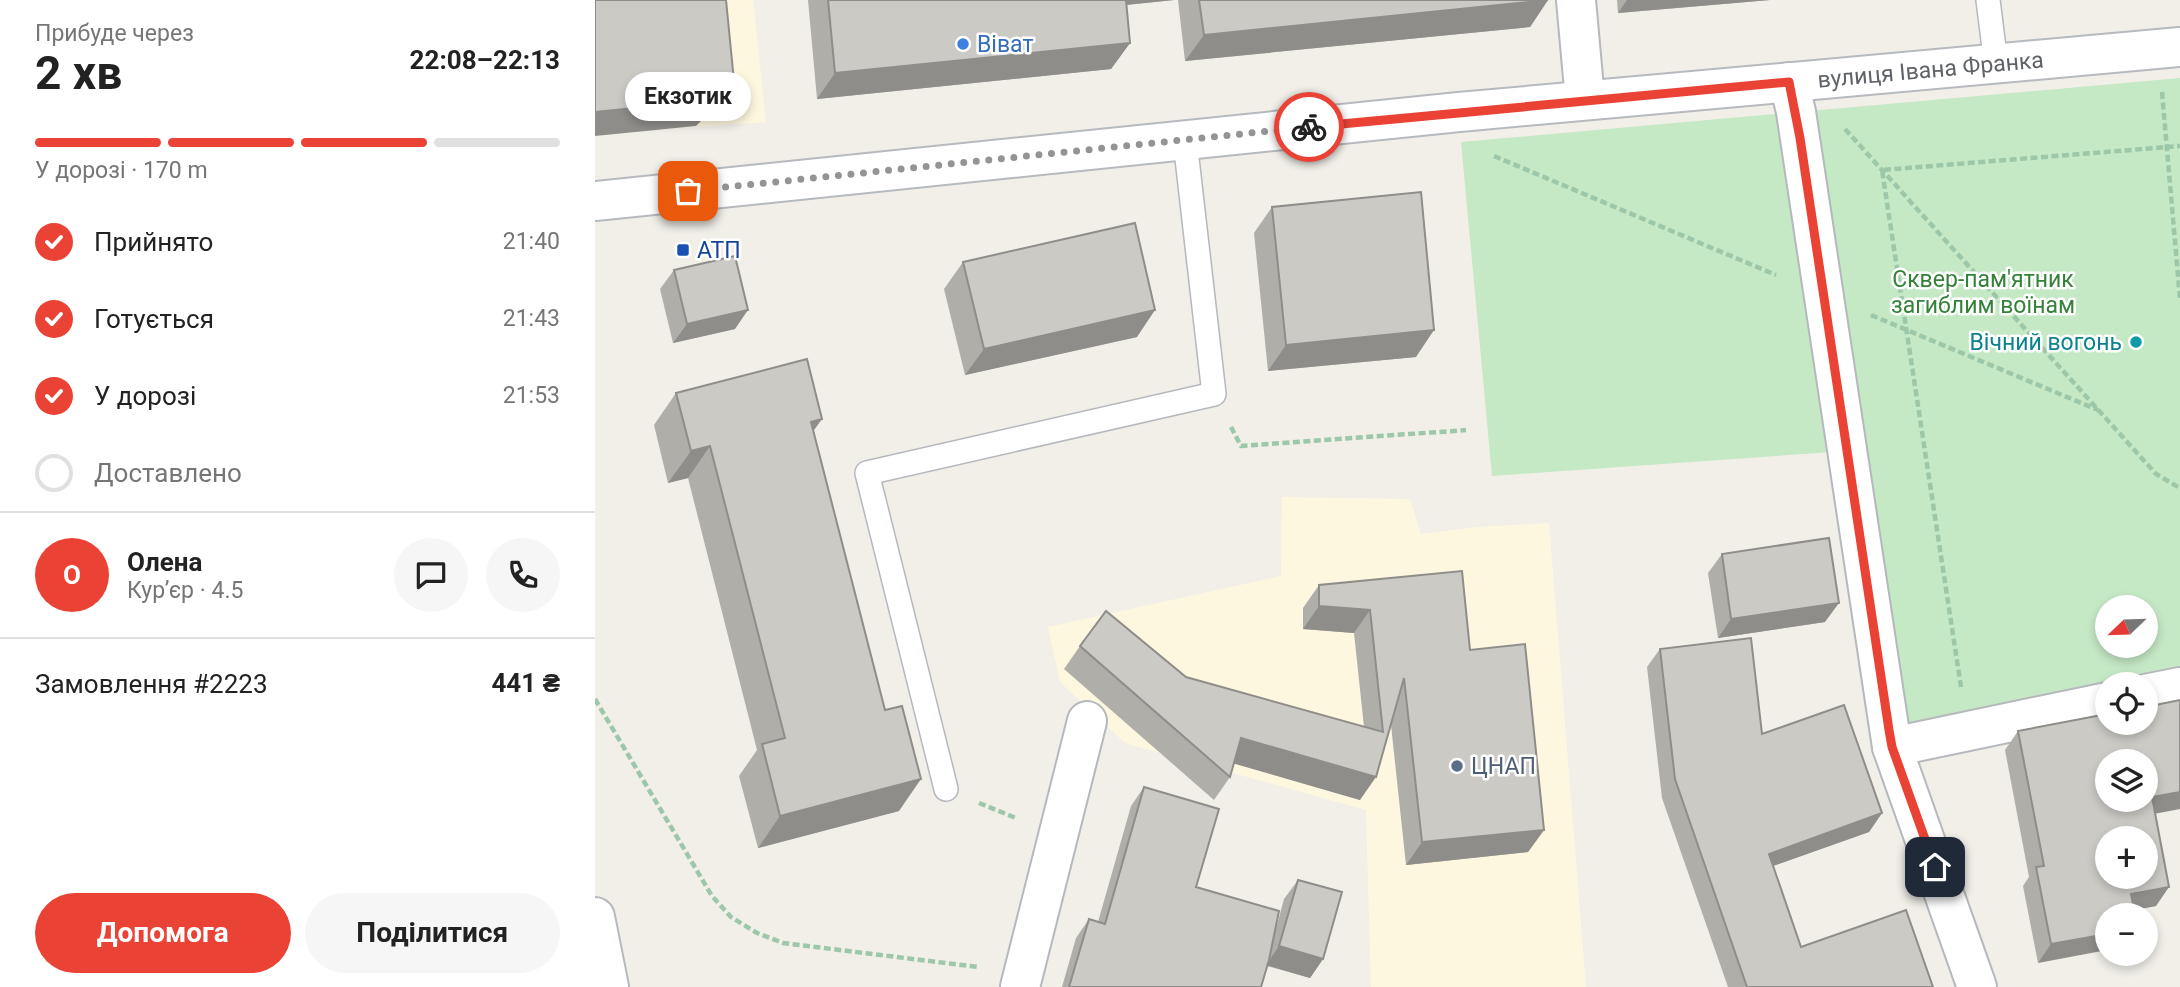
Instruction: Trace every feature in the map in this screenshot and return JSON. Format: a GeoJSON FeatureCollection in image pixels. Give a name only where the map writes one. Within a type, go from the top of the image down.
{"type":"FeatureCollection","features":[{"type":"Feature","properties":{"kind":"street"},"geometry":{"type":"LineString","coordinates":[[1576,0],[1585,100]]}},
{"type":"Feature","properties":{"kind":"street","name":"вулиця Івана Франка"},"geometry":{"type":"LineString","coordinates":[[595,201],[1585,100],[2169,48]]}},
{"type":"Feature","properties":{"kind":"street"},"geometry":{"type":"LineString","coordinates":[[1805,81],[1823,295],[1892,747],[1977,987]]}},
{"type":"Feature","properties":{"kind":"street"},"geometry":{"type":"LineString","coordinates":[[2158,691],[2180,687]]}},
{"type":"Feature","properties":{"kind":"street"},"geometry":{"type":"LineString","coordinates":[[1892,747],[2095,705]]}},
{"type":"Feature","properties":{"kind":"street"},"geometry":{"type":"LineString","coordinates":[[1022,980],[1087,721]]}},
{"type":"Feature","properties":{"kind":"street"},"geometry":{"type":"LineString","coordinates":[[595,917],[609,987]]}},
{"type":"Feature","properties":{"kind":"lane"},"geometry":{"type":"LineString","coordinates":[[1988,0],[1996,64]]}},
{"type":"Feature","properties":{"kind":"lane"},"geometry":{"type":"LineString","coordinates":[[946,789],[867,473],[1214,394],[1185,141]]}},
{"type":"Feature","properties":{"kind":"path"},"geometry":{"type":"LineString","coordinates":[[2169,48],[2167,147],[2180,299]]}},
{"type":"Feature","properties":{"kind":"path"},"geometry":{"type":"LineString","coordinates":[[1805,81],[2156,474],[2180,488]]}},
{"type":"Feature","properties":{"kind":"path"},"geometry":{"type":"LineString","coordinates":[[1882,170],[2180,146]]}},
{"type":"Feature","properties":{"kind":"path"},"geometry":{"type":"LineString","coordinates":[[1486,153],[2098,410]]}},
{"type":"Feature","properties":{"kind":"path"},"geometry":{"type":"LineString","coordinates":[[1882,170],[1968,731]]}},
{"type":"Feature","properties":{"kind":"path"},"geometry":{"type":"LineString","coordinates":[[1214,394],[1241,446],[1466,430]]}},
{"type":"Feature","properties":{"kind":"path"},"geometry":{"type":"LineString","coordinates":[[595,699],[691,864],[712,896],[731,917],[757,933],[783,943],[1022,980]]}},
{"type":"Feature","properties":{"kind":"path"},"geometry":{"type":"LineString","coordinates":[[946,789],[1058,836]]}},
{"type":"Feature","properties":{"kind":"shaded area"},"geometry":{"type":"Polygon","coordinates":[[[595,0],[753,0],[766,122],[634,131],[595,0]]]}},
{"type":"Feature","properties":{"kind":"shaded area"},"geometry":{"type":"Polygon","coordinates":[[[1282,497],[1410,499],[1421,534],[1549,523],[1586,987],[1371,987],[1366,810],[1125,743],[1060,682],[1048,627],[1281,576],[1282,497]]]}},
{"type":"Feature","properties":{"kind":"green space","name":"Сквер-пам'ятник загиблим воїнам"},"geometry":{"type":"Polygon","coordinates":[[[2180,78],[2180,674],[2158,678],[2158,672],[2095,672],[2095,687],[1906,728],[1847,451],[1492,476],[1461,142],[2180,78]]]}},
{"type":"Feature","properties":{"kind":"building"},"geometry":{"type":"Polygon","coordinates":[[[595,0],[726,0],[734,81],[714,100],[595,112],[595,0]]]}},
{"type":"Feature","properties":{"kind":"building"},"geometry":{"type":"Polygon","coordinates":[[[828,0],[1126,0],[1130,43],[835,73],[828,0]]]}},
{"type":"Feature","properties":{"kind":"building"},"geometry":{"type":"Polygon","coordinates":[[[1199,0],[1548,0],[1204,35],[1199,0]]]}},
{"type":"Feature","properties":{"kind":"building"},"geometry":{"type":"Polygon","coordinates":[[[1421,192],[1434,330],[1286,345],[1272,207],[1421,192]]]}},
{"type":"Feature","properties":{"kind":"building"},"geometry":{"type":"Polygon","coordinates":[[[1135,223],[1155,310],[984,349],[963,262],[1135,223]]]}},
{"type":"Feature","properties":{"kind":"building"},"geometry":{"type":"Polygon","coordinates":[[[735,256],[748,310],[687,324],[674,270],[735,256]]]}},
{"type":"Feature","properties":{"kind":"building"},"geometry":{"type":"Polygon","coordinates":[[[807,359],[822,419],[811,422],[885,710],[902,706],[921,779],[780,816],[762,744],[785,738],[710,446],[691,451],[676,393],[807,359]]]}},
{"type":"Feature","properties":{"kind":"building"},"geometry":{"type":"Polygon","coordinates":[[[1829,538],[1839,603],[1731,619],[1722,554],[1829,538]]]}},
{"type":"Feature","properties":{"kind":"building"},"geometry":{"type":"Polygon","coordinates":[[[1462,571],[1470,650],[1525,644],[1544,830],[1422,842],[1404,678],[1376,777],[1241,738],[1230,777],[1080,646],[1106,611],[1186,677],[1383,732],[1370,610],[1319,606],[1319,585],[1462,571]]]}},
{"type":"Feature","properties":{"kind":"building"},"geometry":{"type":"Polygon","coordinates":[[[1751,638],[1762,734],[1844,705],[1882,813],[1769,854],[1801,947],[1906,910],[1933,987],[1747,987],[1675,779],[1660,649],[1751,638]]]}},
{"type":"Feature","properties":{"kind":"building"},"geometry":{"type":"Polygon","coordinates":[[[2180,700],[2180,792],[2158,796],[2158,749],[2095,749],[2095,812],[2155,812],[2157,826],[2095,826],[2095,889],[2158,889],[2158,829],[2169,887],[2131,894],[2133,903],[2095,903],[2095,936],[2051,944],[2036,867],[2044,866],[2018,731],[2095,716],[2095,735],[2158,735],[2158,704],[2180,700]]]}},
{"type":"Feature","properties":{"kind":"building"},"geometry":{"type":"Polygon","coordinates":[[[1144,787],[1219,809],[1196,887],[1279,911],[1261,987],[1069,987],[1089,919],[1105,924],[1144,787]]]}},
{"type":"Feature","properties":{"kind":"building"},"geometry":{"type":"Polygon","coordinates":[[[1298,880],[1342,892],[1323,959],[1279,946],[1298,880]]]}},
{"type":"Feature","properties":{"kind":"way so far"},"geometry":{"type":"LineString","coordinates":[[688,191],[1309,127]]}},
{"type":"Feature","properties":{"kind":"place","name":"Віват"},"geometry":{"type":"Point","coordinates":[963,44]}},
{"type":"Feature","properties":{"kind":"place","name":"Екзотик"},"geometry":{"type":"Point","coordinates":[688,191]}},
{"type":"Feature","properties":{"kind":"place","name":"АТП"},"geometry":{"type":"Point","coordinates":[683,250]}},
{"type":"Feature","properties":{"kind":"place","name":"Вічний вогонь"},"geometry":{"type":"Point","coordinates":[2136,342]}},
{"type":"Feature","properties":{"kind":"place","name":"ЦНАП"},"geometry":{"type":"Point","coordinates":[1457,766]}},
{"type":"Feature","properties":{"kind":"route"},"geometry":{"type":"LineString","coordinates":[[1309,127],[1789,82],[1796,112],[1892,747],[1935,867]]}}]}
